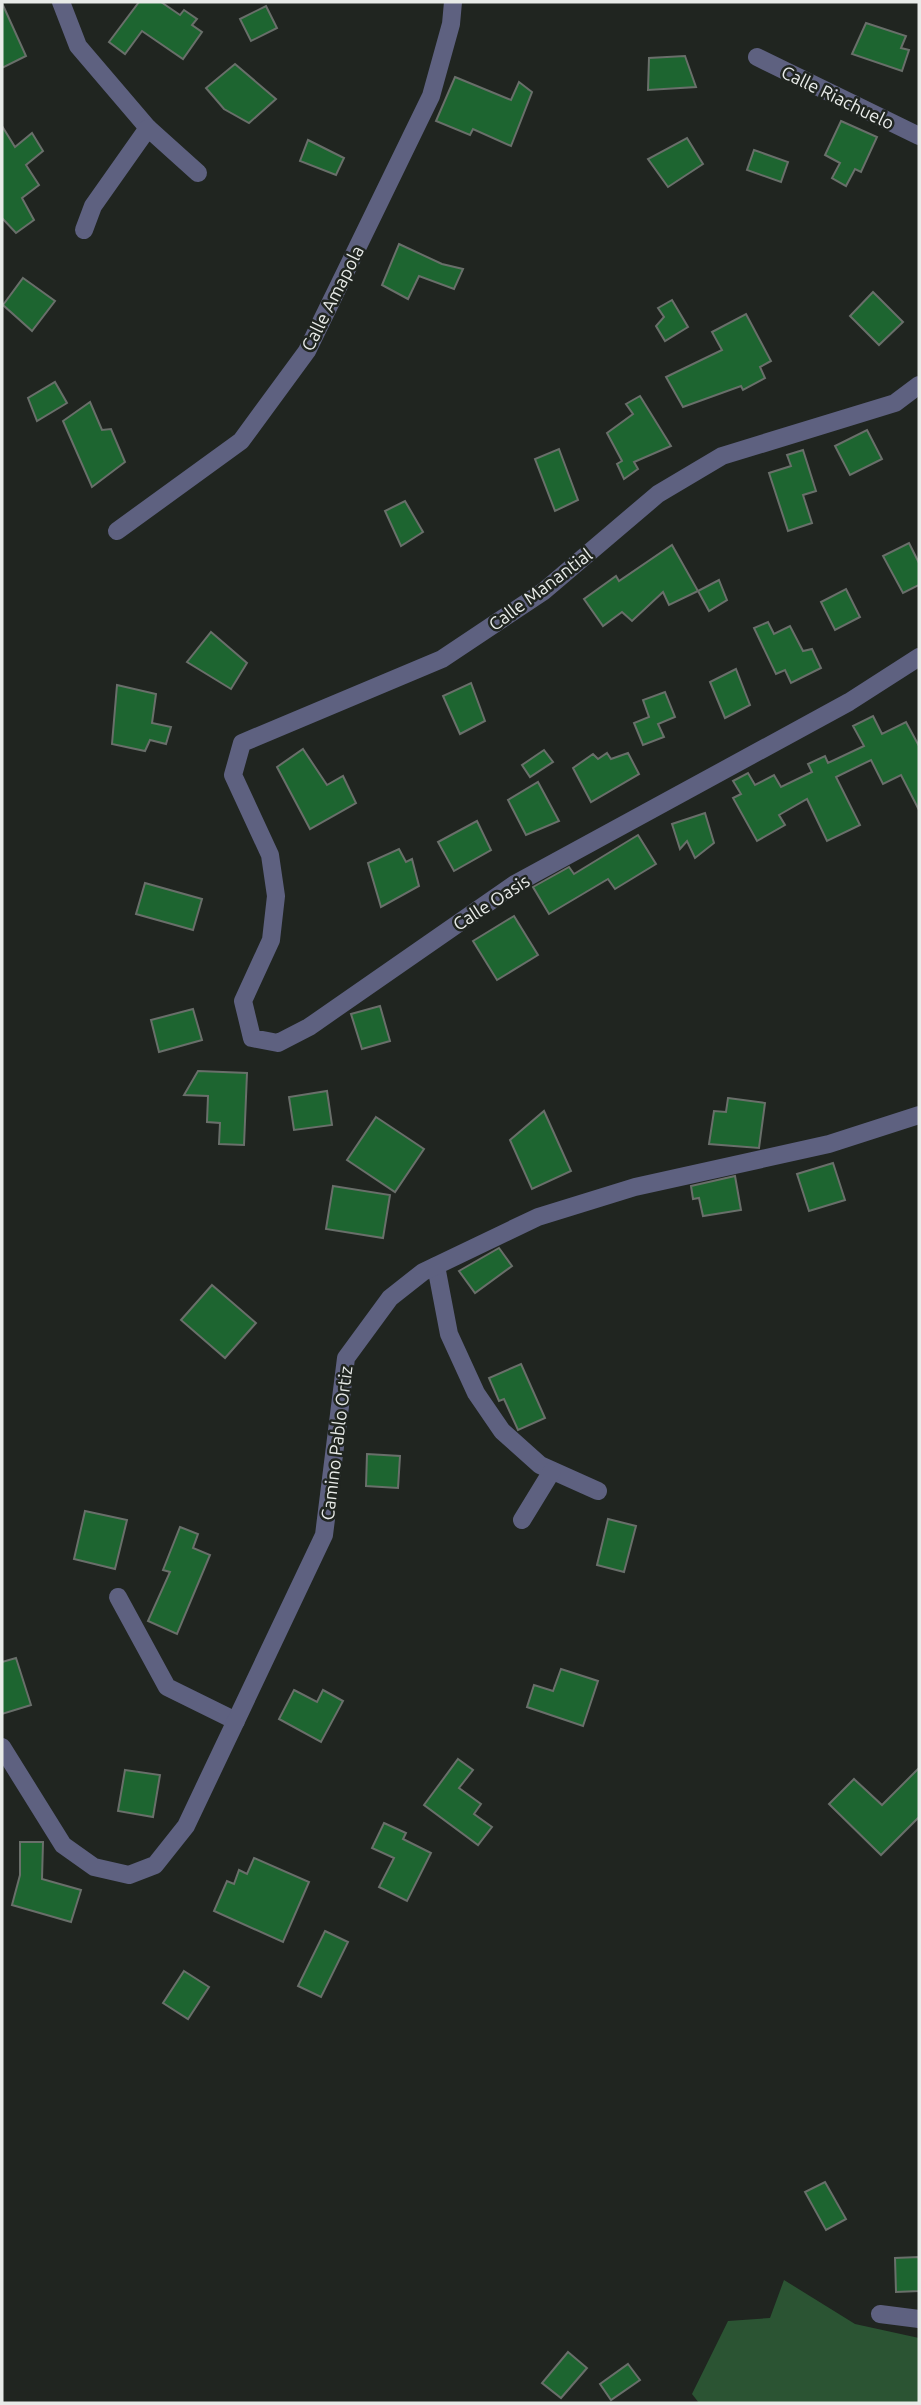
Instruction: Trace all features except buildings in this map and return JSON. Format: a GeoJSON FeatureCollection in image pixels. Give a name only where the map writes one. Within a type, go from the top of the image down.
{"type":"FeatureCollection","features":[{"type":"Feature","properties":{"kind":"street"},"geometry":{"type":"LineString","coordinates":[[61,2],[67,25],[84,54],[148,128],[198,173]]}},
{"type":"Feature","properties":{"kind":"street","name":"Calle Amapola"},"geometry":{"type":"LineString","coordinates":[[117,531],[241,442],[307,351],[431,96],[451,24],[453,2]]}},
{"type":"Feature","properties":{"kind":"street","name":"Calle Riachuelo"},"geometry":{"type":"LineString","coordinates":[[757,57],[919,136]]}},
{"type":"Feature","properties":{"kind":"street"},"geometry":{"type":"LineString","coordinates":[[84,230],[93,206],[148,128]]}},
{"type":"Feature","properties":{"kind":"street","name":"Calle Manantial"},"geometry":{"type":"LineString","coordinates":[[261,836],[233,775],[242,743],[442,659],[544,590],[658,494],[722,456],[895,403],[919,385]]}},
{"type":"Feature","properties":{"kind":"street","name":"Calle Oasis"},"geometry":{"type":"LineString","coordinates":[[261,836],[270,855],[276,896],[271,940],[243,1001],[252,1038],[278,1043],[309,1027],[515,884],[849,702],[919,656]]}},
{"type":"Feature","properties":{"kind":"street","name":"Camino Pablo Ortiz"},"geometry":{"type":"LineString","coordinates":[[2,1747],[63,1845],[94,1867],[129,1875],[155,1865],[186,1826],[324,1535],[346,1358],[390,1298],[436,1266],[538,1217],[724,1165],[829,1144],[919,1115]]}},
{"type":"Feature","properties":{"kind":"street"},"geometry":{"type":"LineString","coordinates":[[436,1266],[449,1334],[476,1393],[502,1431],[540,1465],[598,1491]]}},
{"type":"Feature","properties":{"kind":"street"},"geometry":{"type":"LineString","coordinates":[[522,1520],[552,1471]]}},
{"type":"Feature","properties":{"kind":"street"},"geometry":{"type":"LineString","coordinates":[[118,1597],[167,1687],[236,1721]]}},
{"type":"Feature","properties":{"kind":"street"},"geometry":{"type":"LineString","coordinates":[[880,2314],[919,2319]]}},
{"type":"Feature","properties":{"kind":"green space"},"geometry":{"type":"Polygon","coordinates":[[[784,2280],[855,2324],[919,2338],[919,2403],[699,2403],[692,2394],[728,2321],[770,2318],[784,2280]]]}}]}
